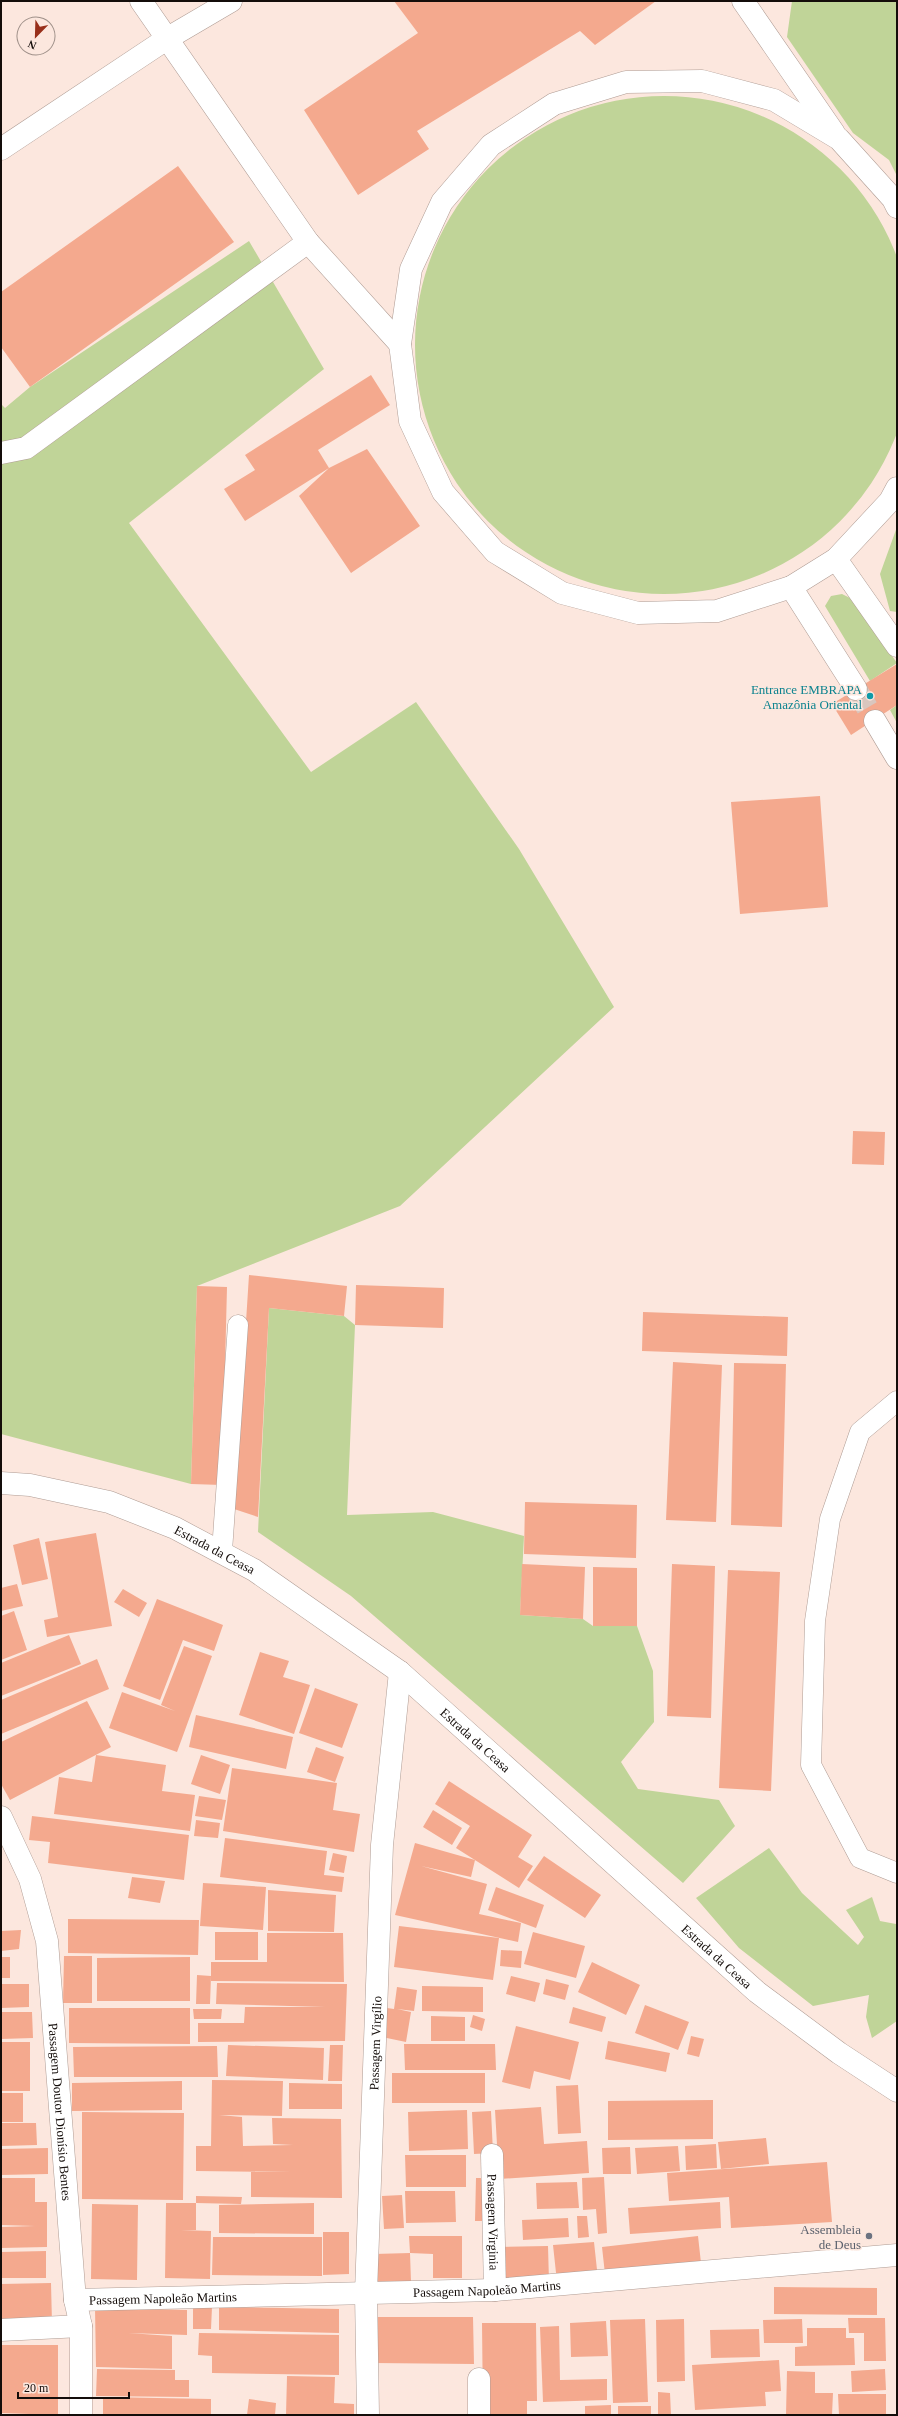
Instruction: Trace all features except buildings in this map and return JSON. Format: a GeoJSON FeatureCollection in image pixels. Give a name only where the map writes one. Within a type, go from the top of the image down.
{"type":"FeatureCollection","features":[{"type":"Feature","properties":{"kind":"street"},"geometry":{"type":"LineString","coordinates":[[141,1],[308,242],[400,344]]}},
{"type":"Feature","properties":{"kind":"street"},"geometry":{"type":"LineString","coordinates":[[1,149],[168,38],[231,1]]}},
{"type":"Feature","properties":{"kind":"street"},"geometry":{"type":"LineString","coordinates":[[743,1],[839,139],[893,199],[897,207]]}},
{"type":"Feature","properties":{"kind":"street"},"geometry":{"type":"LineString","coordinates":[[839,139],[774,100],[702,81],[626,82],[554,104],[492,145],[442,202],[411,269],[400,344],[410,421],[443,492],[495,552],[562,593],[638,613],[717,612],[791,587],[836,559],[890,501],[897,488]]}},
{"type":"Feature","properties":{"kind":"street"},"geometry":{"type":"LineString","coordinates":[[1,453],[26,448],[308,242]]}},
{"type":"Feature","properties":{"kind":"street"},"geometry":{"type":"LineString","coordinates":[[836,559],[897,646]]}},
{"type":"Feature","properties":{"kind":"street"},"geometry":{"type":"LineString","coordinates":[[791,587],[856,688]]}},
{"type":"Feature","properties":{"kind":"street"},"geometry":{"type":"LineString","coordinates":[[876,721],[897,758]]}},
{"type":"Feature","properties":{"kind":"street","name":"Estrada da Ceasa"},"geometry":{"type":"LineString","coordinates":[[1,1483],[30,1485],[108,1502],[175,1528],[222,1551],[254,1570],[400,1672],[757,1992],[839,2053],[897,2091]]}},
{"type":"Feature","properties":{"kind":"street","name":"Passagem Virgílio"},"geometry":{"type":"LineString","coordinates":[[368,2415],[366,2293],[382,1845],[400,1672]]}},
{"type":"Feature","properties":{"kind":"street","name":"Passagem Doutor Dionísio Bentes"},"geometry":{"type":"LineString","coordinates":[[1,1817],[30,1879],[47,1941],[75,2300],[81,2326],[81,2415]]}},
{"type":"Feature","properties":{"kind":"street","name":"Passagem Virginia"},"geometry":{"type":"LineString","coordinates":[[492,2155],[495,2290]]}},
{"type":"Feature","properties":{"kind":"street","name":"Passagem Napoleão Martins"},"geometry":{"type":"LineString","coordinates":[[75,2300],[495,2290],[897,2255]]}},
{"type":"Feature","properties":{"kind":"street"},"geometry":{"type":"LineString","coordinates":[[1,2330],[81,2326]]}},
{"type":"Feature","properties":{"kind":"street"},"geometry":{"type":"LineString","coordinates":[[479,2379],[479,2415]]}},
{"type":"Feature","properties":{"kind":"lane"},"geometry":{"type":"LineString","coordinates":[[222,1551],[238,1325]]}},
{"type":"Feature","properties":{"kind":"lane"},"geometry":{"type":"LineString","coordinates":[[897,1401],[860,1432],[830,1519],[815,1621],[811,1765],[860,1858],[897,1873]]}},
{"type":"Feature","properties":{"kind":"green space"},"geometry":{"type":"Polygon","coordinates":[[[792,1],[897,1],[897,176],[889,160],[853,133],[787,37],[792,1]]]}},
{"type":"Feature","properties":{"kind":"green space"},"geometry":{"type":"Polygon","coordinates":[[[664,96],[688,97],[713,101],[759,115],[802,138],[840,169],[871,207],[894,250],[908,296],[912,321],[912,369],[908,394],[894,440],[871,483],[840,521],[802,552],[759,575],[713,589],[688,593],[664,594],[640,593],[615,589],[569,575],[526,552],[488,521],[457,483],[434,440],[420,394],[416,369],[415,345],[416,321],[420,296],[434,250],[457,207],[488,169],[526,138],[569,115],[615,101],[640,97],[664,96]]]}},
{"type":"Feature","properties":{"kind":"green space"},"geometry":{"type":"Polygon","coordinates":[[[249,241],[324,369],[129,523],[311,772],[416,702],[519,849],[614,1007],[400,1206],[197,1286],[191,1484],[1,1434],[1,404],[5,408],[30,387],[249,241]]]}},
{"type":"Feature","properties":{"kind":"green space"},"geometry":{"type":"Polygon","coordinates":[[[897,527],[897,612],[890,611],[880,574],[897,527]]]}},
{"type":"Feature","properties":{"kind":"green space"},"geometry":{"type":"Polygon","coordinates":[[[842,594],[852,599],[897,663],[870,681],[825,606],[831,596],[842,594]]]}},
{"type":"Feature","properties":{"kind":"green space"},"geometry":{"type":"Polygon","coordinates":[[[897,705],[897,723],[890,710],[897,705]]]}},
{"type":"Feature","properties":{"kind":"green space"},"geometry":{"type":"Polygon","coordinates":[[[269,1308],[344,1316],[355,1325],[347,1515],[433,1512],[524,1536],[520,1615],[583,1619],[593,1626],[637,1626],[653,1671],[654,1722],[621,1762],[638,1789],[719,1800],[735,1826],[683,1883],[351,1596],[258,1532],[269,1308]]]}},
{"type":"Feature","properties":{"kind":"green space"},"geometry":{"type":"Polygon","coordinates":[[[769,1848],[802,1893],[858,1945],[864,1937],[846,1910],[872,1897],[880,1921],[896,1924],[897,2021],[872,2038],[866,2017],[869,1995],[813,2006],[739,1948],[696,1898],[769,1848]]]}},
{"type":"Feature","properties":{"kind":"tunnel"},"geometry":{"type":"LineString","coordinates":[[856,689],[875,721]]}},
{"type":"Feature","properties":{"kind":"place","name":"Entrance EMBRAPA Amazônia Oriental"},"geometry":{"type":"Point","coordinates":[870,696]}},
{"type":"Feature","properties":{"kind":"place","name":"Assembleia de Deus"},"geometry":{"type":"Point","coordinates":[869,2236]}}]}
